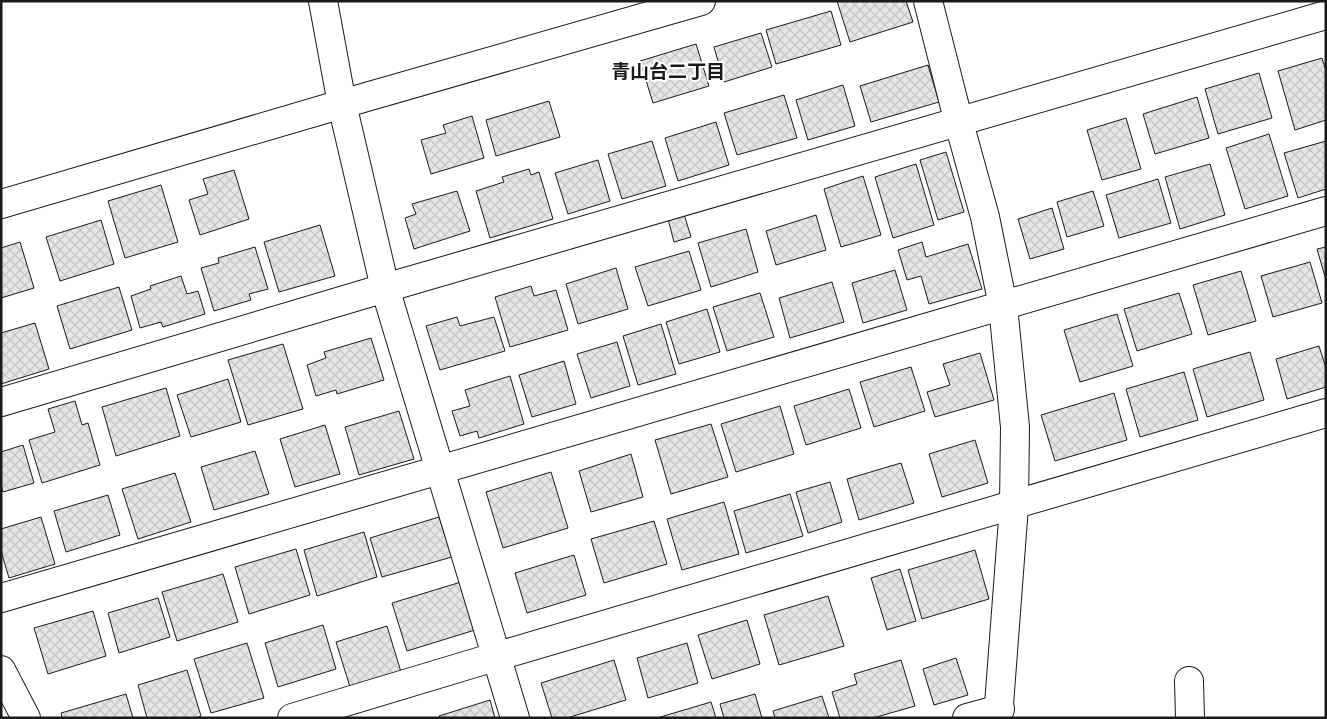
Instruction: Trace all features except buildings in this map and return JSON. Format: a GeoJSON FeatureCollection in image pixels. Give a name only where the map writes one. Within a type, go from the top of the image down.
{"type":"FeatureCollection","features":[{"type":"Feature","properties":{"kind":"street"},"geometry":{"type":"LineString","coordinates":[[324,1],[342,104],[384,288],[516,718]]}},
{"type":"Feature","properties":{"kind":"street"},"geometry":{"type":"LineString","coordinates":[[1,204],[702,1]]}},
{"type":"Feature","properties":{"kind":"street"},"geometry":{"type":"LineString","coordinates":[[928,1],[985,217],[1003,306],[1014,427],[1014,506],[999,713],[967,718]]}},
{"type":"Feature","properties":{"kind":"street"},"geometry":{"type":"LineString","coordinates":[[1,402],[384,288],[959,123],[1326,15]]}},
{"type":"Feature","properties":{"kind":"street"},"geometry":{"type":"LineString","coordinates":[[1,598],[1326,211]]}},
{"type":"Feature","properties":{"kind":"street"},"geometry":{"type":"LineString","coordinates":[[292,718],[1326,413]]}},
{"type":"Feature","properties":{"kind":"street"},"geometry":{"type":"LineString","coordinates":[[1,670],[26,718]]}},
{"type":"Feature","properties":{"kind":"street"},"geometry":{"type":"LineString","coordinates":[[1189,681],[1190,718]]}},
{"type":"Feature","properties":{"kind":"district","name":"青山台二丁目"},"geometry":{"type":"Point","coordinates":[668,71]}}]}
